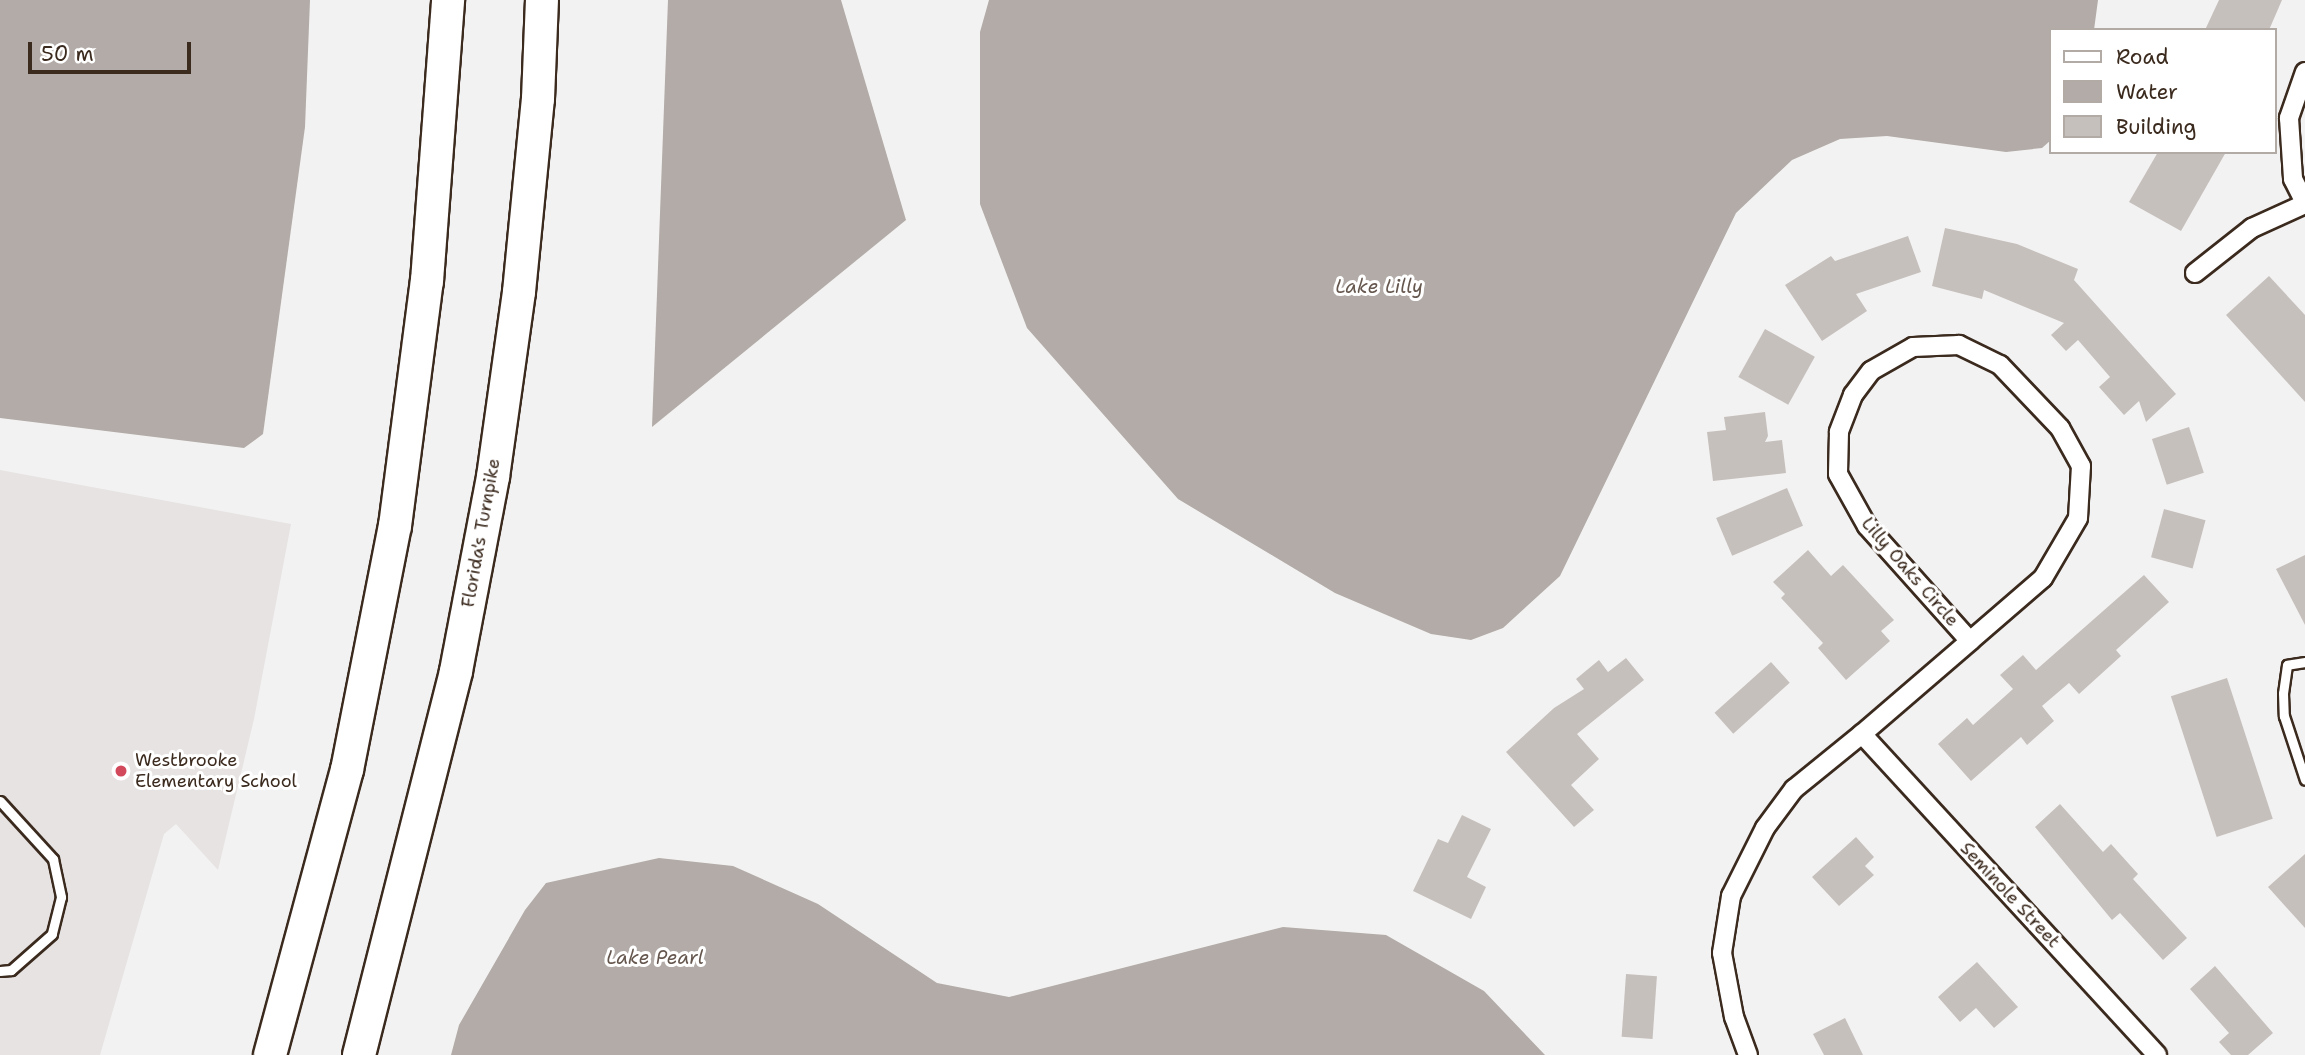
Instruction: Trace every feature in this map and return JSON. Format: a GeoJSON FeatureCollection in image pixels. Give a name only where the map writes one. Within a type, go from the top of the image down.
{"type":"FeatureCollection","features":[{"type":"Feature","properties":{"kind":"highway"},"geometry":{"type":"LineString","coordinates":[[270,1055],[347,770],[395,526],[427,281],[448,0]]}},
{"type":"Feature","properties":{"kind":"highway","name":"Florida's Turnpike"},"geometry":{"type":"LineString","coordinates":[[359,1055],[456,671],[493,477],[519,292],[538,99],[542,0]]}},
{"type":"Feature","properties":{"kind":"street"},"geometry":{"type":"LineString","coordinates":[[2195,273],[2252,228],[2305,203],[2293,179],[2289,118],[2305,72]]}},
{"type":"Feature","properties":{"kind":"street","name":"Lilly Oaks Circle"},"geometry":{"type":"LineString","coordinates":[[1748,1055],[1734,1017],[1722,953],[1731,896],[1765,828],[1794,789],[1863,734],[2043,578],[2078,518],[2081,466],[2060,428],[2000,365],[1959,345],[1913,347],[1871,371],[1853,395],[1839,432],[1838,474],[1867,526],[1970,641]]}},
{"type":"Feature","properties":{"kind":"street","name":"Seminole Street"},"geometry":{"type":"LineString","coordinates":[[1863,734],[2157,1055]]}},
{"type":"Feature","properties":{"kind":"lane"},"geometry":{"type":"LineString","coordinates":[[2305,662],[2287,666],[2283,693],[2284,716],[2305,780]]}},
{"type":"Feature","properties":{"kind":"lane"},"geometry":{"type":"LineString","coordinates":[[0,801],[53,859],[61,897],[52,934],[11,970],[0,971]]}},
{"type":"Feature","properties":{"kind":"shaded area","name":"Westbrooke Elementary School"},"geometry":{"type":"Polygon","coordinates":[[[0,470],[291,524],[254,719],[218,870],[176,824],[164,834],[100,1055],[0,1055],[0,470]]]}},
{"type":"Feature","properties":{"kind":"water"},"geometry":{"type":"Polygon","coordinates":[[[0,0],[310,0],[305,127],[263,434],[244,448],[0,418],[0,0]]]}},
{"type":"Feature","properties":{"kind":"water"},"geometry":{"type":"Polygon","coordinates":[[[668,0],[841,0],[906,220],[652,427],[668,0]]]}},
{"type":"Feature","properties":{"kind":"water","name":"Lake Lilly"},"geometry":{"type":"Polygon","coordinates":[[[989,0],[2098,0],[2094,28],[2050,28],[2050,141],[2042,148],[2006,152],[1887,136],[1840,139],[1792,160],[1736,213],[1560,576],[1503,628],[1471,640],[1431,634],[1335,593],[1178,499],[1027,328],[980,204],[980,32],[989,0]]]}},
{"type":"Feature","properties":{"kind":"water","name":"Lake Pearl"},"geometry":{"type":"Polygon","coordinates":[[[659,858],[733,866],[818,904],[937,983],[1009,997],[1283,927],[1386,935],[1484,991],[1545,1055],[451,1055],[459,1025],[525,910],[546,883],[659,858]]]}},
{"type":"Feature","properties":{"kind":"building"},"geometry":{"type":"Polygon","coordinates":[[[2219,0],[2282,0],[2270,28],[2206,28],[2219,0]]]}},
{"type":"Feature","properties":{"kind":"building"},"geometry":{"type":"Polygon","coordinates":[[[2157,154],[2225,154],[2181,231],[2129,202],[2157,154]]]}},
{"type":"Feature","properties":{"kind":"building"},"geometry":{"type":"Polygon","coordinates":[[[1945,228],[2017,244],[2078,269],[2074,280],[2176,394],[2146,422],[2139,401],[2124,415],[2099,387],[2110,377],[2078,340],[2066,351],[2051,335],[2064,323],[1984,290],[1982,299],[1932,286],[1945,228]]]}},
{"type":"Feature","properties":{"kind":"building"},"geometry":{"type":"Polygon","coordinates":[[[1908,236],[1921,272],[1856,294],[1867,311],[1822,341],[1785,285],[1831,256],[1835,261],[1908,236]]]}},
{"type":"Feature","properties":{"kind":"building"},"geometry":{"type":"Polygon","coordinates":[[[2269,276],[2305,315],[2305,402],[2226,315],[2269,276]]]}},
{"type":"Feature","properties":{"kind":"building"},"geometry":{"type":"Polygon","coordinates":[[[1765,329],[1815,357],[1788,405],[1738,377],[1765,329]]]}},
{"type":"Feature","properties":{"kind":"building"},"geometry":{"type":"Polygon","coordinates":[[[1765,412],[1768,436],[1765,442],[1782,440],[1786,473],[1713,481],[1707,432],[1726,430],[1724,417],[1765,412]]]}},
{"type":"Feature","properties":{"kind":"building"},"geometry":{"type":"Polygon","coordinates":[[[2189,427],[2204,473],[2167,485],[2152,439],[2189,427]]]}},
{"type":"Feature","properties":{"kind":"building"},"geometry":{"type":"Polygon","coordinates":[[[1787,488],[1803,526],[1732,556],[1716,518],[1787,488]]]}},
{"type":"Feature","properties":{"kind":"building"},"geometry":{"type":"Polygon","coordinates":[[[2164,509],[2206,520],[2193,568],[2151,557],[2164,509]]]}},
{"type":"Feature","properties":{"kind":"building"},"geometry":{"type":"Polygon","coordinates":[[[1808,550],[1831,576],[1843,565],[1894,620],[1881,631],[1890,641],[1846,680],[1818,648],[1823,643],[1781,598],[1785,594],[1773,582],[1808,550]]]}},
{"type":"Feature","properties":{"kind":"building"},"geometry":{"type":"Polygon","coordinates":[[[2305,555],[2305,625],[2276,569],[2305,555]]]}},
{"type":"Feature","properties":{"kind":"building"},"geometry":{"type":"Polygon","coordinates":[[[2144,575],[2169,602],[2116,650],[2121,656],[2079,694],[2069,683],[2042,706],[2054,721],[2027,745],[2021,737],[1971,781],[1938,744],[1967,718],[1973,725],[2013,689],[2000,675],[2023,655],[2036,670],[2144,575]]]}},
{"type":"Feature","properties":{"kind":"building"},"geometry":{"type":"Polygon","coordinates":[[[1626,658],[1644,680],[1577,734],[1599,759],[1571,785],[1594,810],[1574,827],[1506,752],[1554,708],[1584,689],[1576,679],[1599,660],[1608,672],[1626,658]]]}},
{"type":"Feature","properties":{"kind":"building"},"geometry":{"type":"Polygon","coordinates":[[[1771,662],[1790,683],[1733,734],[1715,713],[1771,662]]]}},
{"type":"Feature","properties":{"kind":"building"},"geometry":{"type":"Polygon","coordinates":[[[2227,678],[2273,819],[2217,837],[2171,696],[2227,678]]]}},
{"type":"Feature","properties":{"kind":"building"},"geometry":{"type":"Polygon","coordinates":[[[2060,804],[2103,852],[2111,844],[2138,874],[2133,879],[2187,938],[2163,960],[2120,913],[2112,920],[2035,827],[2060,804]]]}},
{"type":"Feature","properties":{"kind":"building"},"geometry":{"type":"Polygon","coordinates":[[[1462,815],[1491,829],[1467,877],[1486,887],[1471,919],[1413,891],[1438,839],[1448,843],[1462,815]]]}},
{"type":"Feature","properties":{"kind":"building"},"geometry":{"type":"Polygon","coordinates":[[[1856,837],[1874,857],[1865,866],[1874,875],[1839,906],[1812,877],[1856,837]]]}},
{"type":"Feature","properties":{"kind":"building"},"geometry":{"type":"Polygon","coordinates":[[[2305,854],[2305,928],[2268,887],[2305,854]]]}},
{"type":"Feature","properties":{"kind":"building"},"geometry":{"type":"Polygon","coordinates":[[[1977,962],[2018,1007],[1994,1028],[1976,1008],[1960,1022],[1938,997],[1977,962]]]}},
{"type":"Feature","properties":{"kind":"building"},"geometry":{"type":"Polygon","coordinates":[[[2215,966],[2273,1033],[2248,1055],[2231,1055],[2219,1042],[2229,1033],[2190,989],[2215,966]]]}},
{"type":"Feature","properties":{"kind":"building"},"geometry":{"type":"Polygon","coordinates":[[[1626,974],[1657,976],[1653,1039],[1622,1037],[1626,974]]]}},
{"type":"Feature","properties":{"kind":"building"},"geometry":{"type":"Polygon","coordinates":[[[1845,1018],[1863,1055],[1824,1055],[1813,1034],[1845,1018]]]}},
{"type":"Feature","properties":{"kind":"place","name":"Westbrooke Elementary School"},"geometry":{"type":"Point","coordinates":[121,771]}}]}
